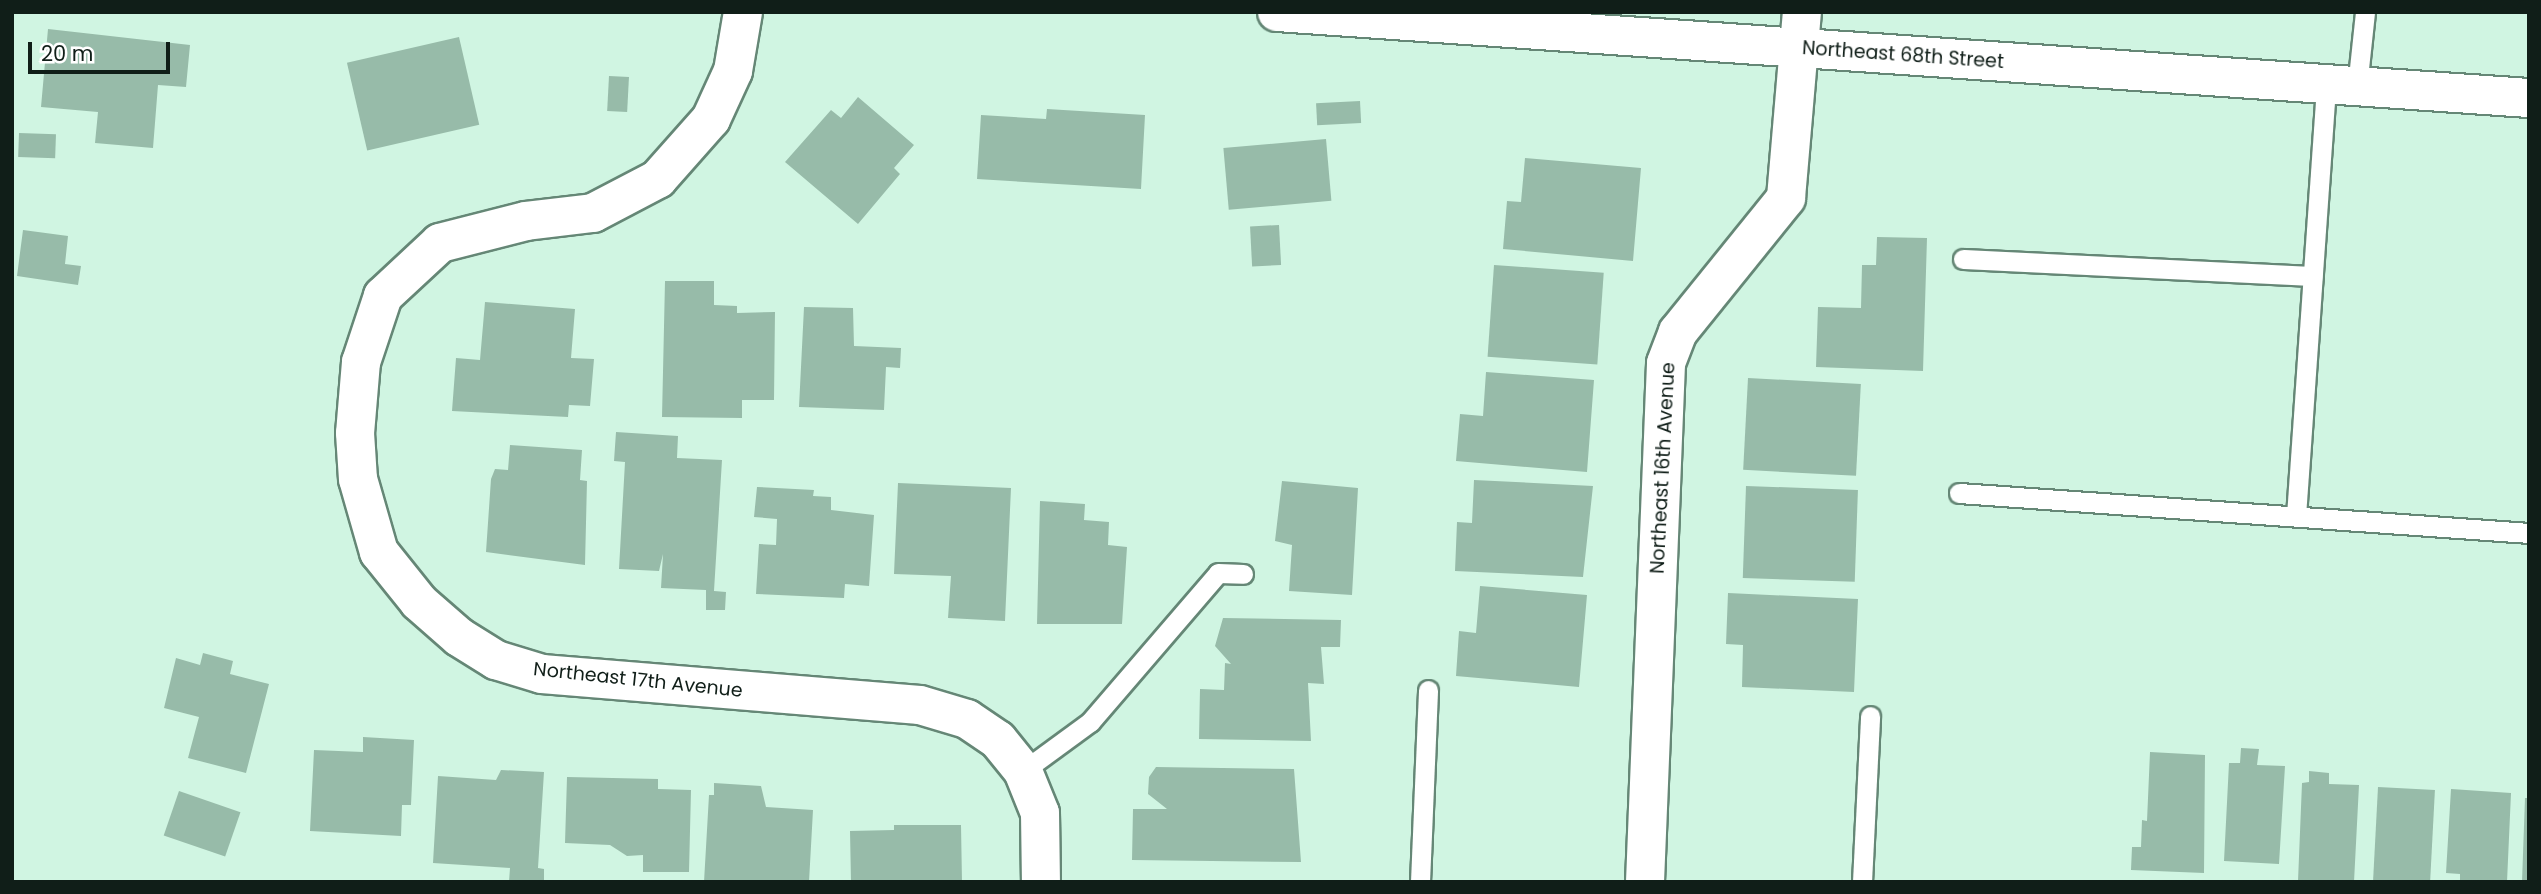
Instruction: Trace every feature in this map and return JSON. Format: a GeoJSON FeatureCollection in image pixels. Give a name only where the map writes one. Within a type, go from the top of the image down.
{"type":"FeatureCollection","features":[{"type":"Feature","properties":{"kind":"street","name":"Northeast 17th Avenue"},"geometry":{"type":"LineString","coordinates":[[743,12],[733,71],[711,120],[658,179],[593,213],[526,221],[440,243],[383,296],[361,362],[355,433],[358,479],[379,552],[419,602],[496,660],[542,674],[920,705],[967,719],[998,740],[1023,771],[1040,813],[1041,882]]}},
{"type":"Feature","properties":{"kind":"street","name":"Northeast 68th Street"},"geometry":{"type":"LineString","coordinates":[[1277,12],[1800,30],[2342,86],[2529,98]]}},
{"type":"Feature","properties":{"kind":"street","name":"Northeast 16th Avenue"},"geometry":{"type":"LineString","coordinates":[[1645,882],[1666,363],[1678,332],[1786,198],[1800,30]]}},
{"type":"Feature","properties":{"kind":"lane"},"geometry":{"type":"LineString","coordinates":[[2296,516],[2313,276],[2342,86],[2365,12]]}},
{"type":"Feature","properties":{"kind":"lane"},"geometry":{"type":"LineString","coordinates":[[1963,259],[2313,276]]}},
{"type":"Feature","properties":{"kind":"lane"},"geometry":{"type":"LineString","coordinates":[[1959,493],[2529,533]]}},
{"type":"Feature","properties":{"kind":"lane"},"geometry":{"type":"LineString","coordinates":[[1023,771],[1090,722],[1218,573],[1242,574]]}},
{"type":"Feature","properties":{"kind":"lane"},"geometry":{"type":"LineString","coordinates":[[1420,882],[1428,690]]}},
{"type":"Feature","properties":{"kind":"lane"},"geometry":{"type":"LineString","coordinates":[[1863,882],[1870,716]]}},
{"type":"Feature","properties":{"kind":"building"},"geometry":{"type":"Polygon","coordinates":[[[48,29],[190,45],[186,87],[158,85],[153,148],[95,143],[98,112],[41,107],[48,29]]]}},
{"type":"Feature","properties":{"kind":"building"},"geometry":{"type":"Polygon","coordinates":[[[459,37],[479,125],[367,151],[347,63],[459,37]]]}},
{"type":"Feature","properties":{"kind":"building"},"geometry":{"type":"Polygon","coordinates":[[[609,76],[629,77],[627,112],[607,111],[609,76]]]}},
{"type":"Feature","properties":{"kind":"building"},"geometry":{"type":"Polygon","coordinates":[[[858,97],[914,145],[894,168],[900,174],[858,224],[785,162],[831,110],[841,118],[858,97]]]}},
{"type":"Feature","properties":{"kind":"building"},"geometry":{"type":"Polygon","coordinates":[[[1360,101],[1361,123],[1317,125],[1316,103],[1360,101]]]}},
{"type":"Feature","properties":{"kind":"building"},"geometry":{"type":"Polygon","coordinates":[[[1047,109],[1145,115],[1141,189],[977,179],[981,115],[1046,119],[1047,109]]]}},
{"type":"Feature","properties":{"kind":"building"},"geometry":{"type":"Polygon","coordinates":[[[19,133],[56,134],[55,158],[18,157],[19,133]]]}},
{"type":"Feature","properties":{"kind":"building"},"geometry":{"type":"Polygon","coordinates":[[[1326,139],[1331,201],[1229,210],[1223,148],[1326,139]]]}},
{"type":"Feature","properties":{"kind":"building"},"geometry":{"type":"Polygon","coordinates":[[[1525,158],[1641,168],[1633,261],[1503,249],[1507,201],[1521,202],[1525,158]]]}},
{"type":"Feature","properties":{"kind":"building"},"geometry":{"type":"Polygon","coordinates":[[[1279,225],[1281,265],[1252,266],[1250,227],[1279,225]]]}},
{"type":"Feature","properties":{"kind":"building"},"geometry":{"type":"Polygon","coordinates":[[[23,230],[68,236],[65,264],[81,266],[78,285],[17,276],[23,230]]]}},
{"type":"Feature","properties":{"kind":"building"},"geometry":{"type":"Polygon","coordinates":[[[1877,237],[1927,238],[1923,371],[1816,367],[1818,307],[1861,308],[1862,265],[1876,265],[1877,237]]]}},
{"type":"Feature","properties":{"kind":"building"},"geometry":{"type":"Polygon","coordinates":[[[1494,265],[1604,273],[1597,364],[1488,357],[1494,265]]]}},
{"type":"Feature","properties":{"kind":"building"},"geometry":{"type":"Polygon","coordinates":[[[665,281],[714,281],[714,305],[737,306],[737,313],[775,312],[774,400],[742,400],[742,418],[662,417],[665,281]]]}},
{"type":"Feature","properties":{"kind":"building"},"geometry":{"type":"Polygon","coordinates":[[[485,302],[575,309],[571,358],[594,359],[590,406],[569,405],[568,417],[452,411],[456,358],[480,360],[485,302]]]}},
{"type":"Feature","properties":{"kind":"building"},"geometry":{"type":"Polygon","coordinates":[[[804,307],[853,308],[854,346],[901,348],[900,368],[886,367],[884,410],[799,407],[804,307]]]}},
{"type":"Feature","properties":{"kind":"building"},"geometry":{"type":"Polygon","coordinates":[[[1486,372],[1594,380],[1587,472],[1456,461],[1460,414],[1483,416],[1486,372]]]}},
{"type":"Feature","properties":{"kind":"building"},"geometry":{"type":"Polygon","coordinates":[[[1748,378],[1861,384],[1856,476],[1743,470],[1748,378]]]}},
{"type":"Feature","properties":{"kind":"building"},"geometry":{"type":"Polygon","coordinates":[[[616,432],[678,436],[677,458],[722,460],[714,591],[726,592],[725,610],[706,610],[706,590],[661,588],[663,554],[659,571],[619,569],[625,462],[614,461],[616,432]]]}},
{"type":"Feature","properties":{"kind":"building"},"geometry":{"type":"Polygon","coordinates":[[[510,445],[582,450],[580,480],[587,481],[585,565],[486,552],[491,479],[495,469],[508,470],[510,445]]]}},
{"type":"Feature","properties":{"kind":"building"},"geometry":{"type":"Polygon","coordinates":[[[1474,480],[1593,486],[1583,577],[1455,571],[1457,522],[1472,523],[1474,480]]]}},
{"type":"Feature","properties":{"kind":"building"},"geometry":{"type":"Polygon","coordinates":[[[1282,481],[1358,488],[1352,595],[1289,591],[1292,545],[1275,541],[1282,481]]]}},
{"type":"Feature","properties":{"kind":"building"},"geometry":{"type":"Polygon","coordinates":[[[898,483],[1011,488],[1005,621],[948,618],[951,576],[894,574],[898,483]]]}},
{"type":"Feature","properties":{"kind":"building"},"geometry":{"type":"Polygon","coordinates":[[[1746,486],[1858,490],[1855,582],[1743,578],[1746,486]]]}},
{"type":"Feature","properties":{"kind":"building"},"geometry":{"type":"Polygon","coordinates":[[[757,487],[814,490],[813,496],[831,497],[831,510],[874,515],[869,586],[845,584],[844,598],[756,594],[759,544],[776,545],[777,519],[754,517],[757,487]]]}},
{"type":"Feature","properties":{"kind":"building"},"geometry":{"type":"Polygon","coordinates":[[[1040,501],[1085,504],[1084,520],[1109,522],[1108,545],[1127,547],[1122,624],[1037,624],[1040,501]]]}},
{"type":"Feature","properties":{"kind":"building"},"geometry":{"type":"Polygon","coordinates":[[[1480,586],[1587,595],[1579,687],[1456,676],[1459,631],[1476,633],[1480,586]]]}},
{"type":"Feature","properties":{"kind":"building"},"geometry":{"type":"Polygon","coordinates":[[[1728,593],[1858,599],[1854,692],[1742,687],[1743,645],[1726,644],[1728,593]]]}},
{"type":"Feature","properties":{"kind":"building"},"geometry":{"type":"Polygon","coordinates":[[[1223,618],[1341,620],[1340,647],[1321,647],[1324,684],[1308,683],[1311,741],[1199,739],[1200,689],[1224,690],[1225,663],[1231,664],[1215,646],[1223,618]]]}},
{"type":"Feature","properties":{"kind":"building"},"geometry":{"type":"Polygon","coordinates":[[[203,653],[233,661],[230,674],[269,684],[246,773],[188,758],[199,717],[164,708],[176,658],[200,665],[203,653]]]}},
{"type":"Feature","properties":{"kind":"building"},"geometry":{"type":"Polygon","coordinates":[[[363,737],[414,740],[411,805],[402,805],[401,836],[310,831],[314,750],[363,752],[363,737]]]}},
{"type":"Feature","properties":{"kind":"building"},"geometry":{"type":"Polygon","coordinates":[[[2241,748],[2259,749],[2257,765],[2285,766],[2279,864],[2224,861],[2229,763],[2240,763],[2241,748]]]}},
{"type":"Feature","properties":{"kind":"building"},"geometry":{"type":"Polygon","coordinates":[[[2150,752],[2205,755],[2204,873],[2131,870],[2132,847],[2141,847],[2142,820],[2147,821],[2150,752]]]}},
{"type":"Feature","properties":{"kind":"building"},"geometry":{"type":"Polygon","coordinates":[[[1156,767],[1294,769],[1301,862],[1132,860],[1133,809],[1167,809],[1148,794],[1149,777],[1156,767]]]}},
{"type":"Feature","properties":{"kind":"building"},"geometry":{"type":"Polygon","coordinates":[[[501,770],[544,772],[538,868],[544,869],[544,882],[509,882],[510,868],[433,863],[438,776],[496,780],[501,770]]]}},
{"type":"Feature","properties":{"kind":"building"},"geometry":{"type":"Polygon","coordinates":[[[2309,771],[2329,773],[2329,784],[2359,785],[2354,882],[2298,881],[2302,783],[2309,782],[2309,771]]]}},
{"type":"Feature","properties":{"kind":"building"},"geometry":{"type":"Polygon","coordinates":[[[567,777],[658,779],[658,789],[691,790],[689,872],[643,872],[643,855],[627,856],[610,845],[565,843],[567,777]]]}},
{"type":"Feature","properties":{"kind":"building"},"geometry":{"type":"Polygon","coordinates":[[[714,783],[761,786],[766,807],[813,810],[809,882],[704,882],[709,795],[714,795],[714,783]]]}},
{"type":"Feature","properties":{"kind":"building"},"geometry":{"type":"Polygon","coordinates":[[[2378,787],[2435,790],[2430,882],[2373,882],[2378,787]]]}},
{"type":"Feature","properties":{"kind":"building"},"geometry":{"type":"Polygon","coordinates":[[[2451,789],[2511,793],[2507,882],[2460,882],[2460,874],[2446,873],[2451,789]]]}},
{"type":"Feature","properties":{"kind":"building"},"geometry":{"type":"Polygon","coordinates":[[[179,791],[240,812],[225,857],[164,835],[179,791]]]}},
{"type":"Feature","properties":{"kind":"building"},"geometry":{"type":"Polygon","coordinates":[[[2525,798],[2529,798],[2529,882],[2522,882],[2525,798]]]}},
{"type":"Feature","properties":{"kind":"building"},"geometry":{"type":"Polygon","coordinates":[[[894,825],[961,825],[962,882],[851,882],[850,831],[894,830],[894,825]]]}}]}
